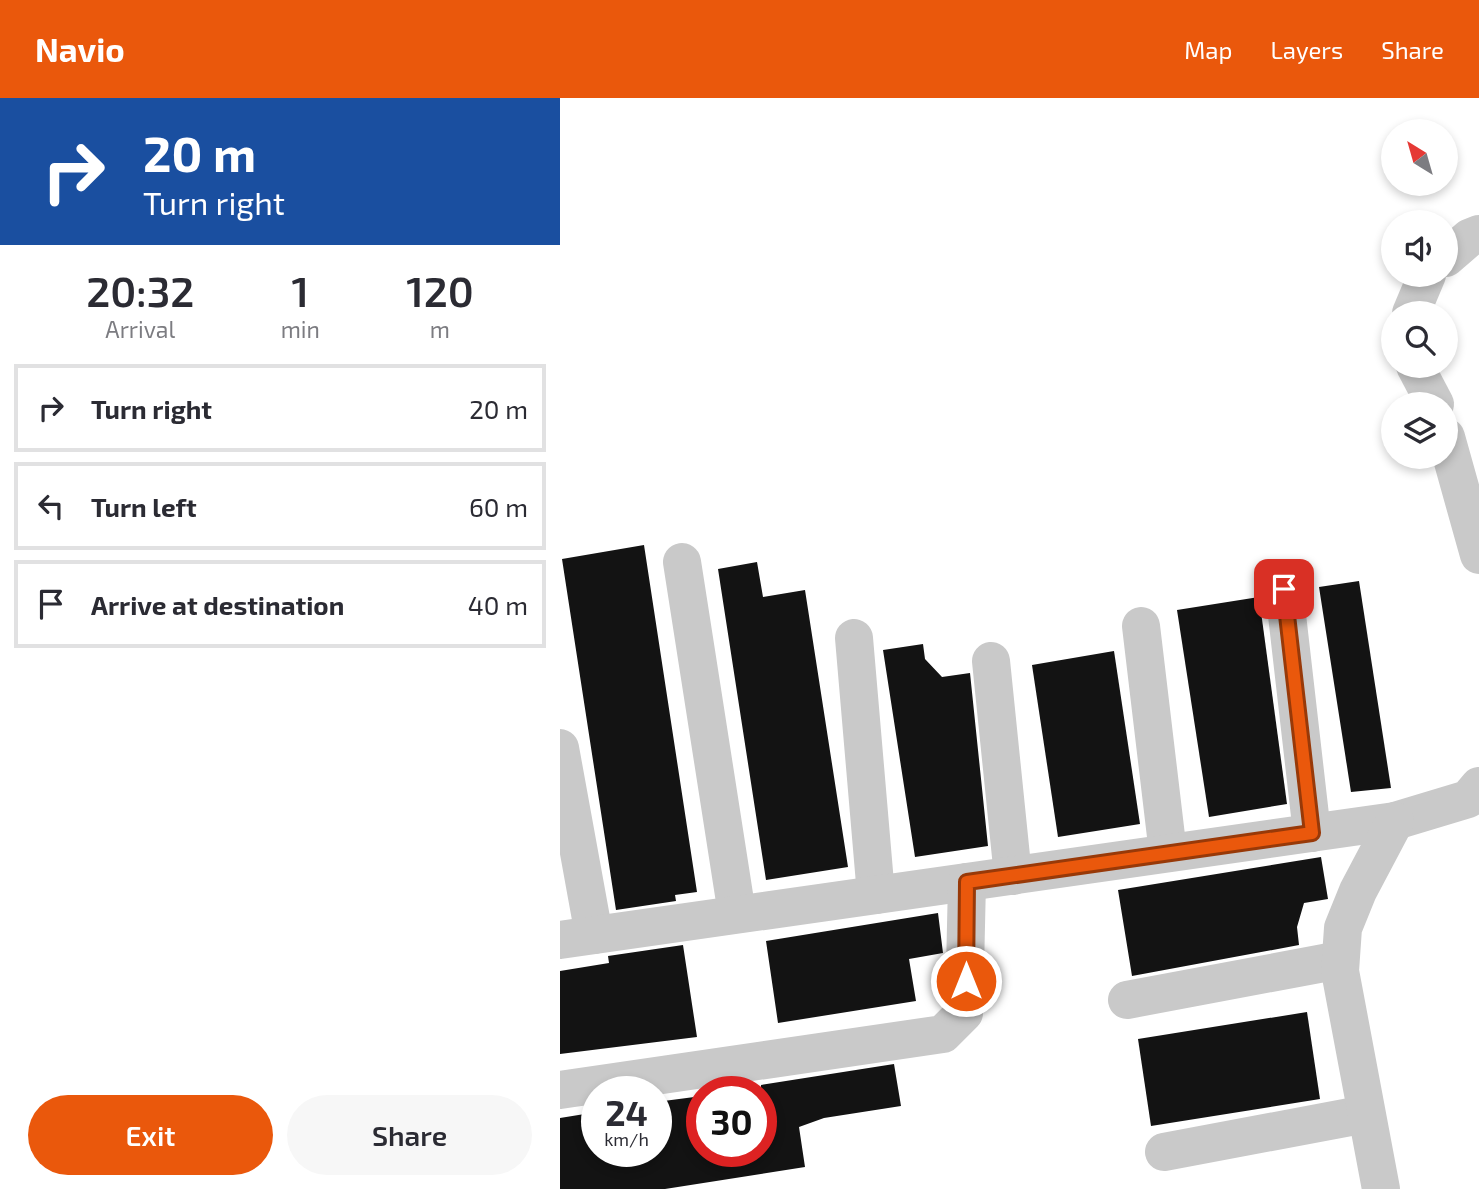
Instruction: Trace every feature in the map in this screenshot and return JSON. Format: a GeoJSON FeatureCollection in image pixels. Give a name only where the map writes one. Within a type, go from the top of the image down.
{"type":"FeatureCollection","features":[{"type":"Feature","properties":{"kind":"street"},"geometry":{"type":"LineString","coordinates":[[1458,248],[1479,234]]}},
{"type":"Feature","properties":{"kind":"street"},"geometry":{"type":"LineString","coordinates":[[1455,469],[1479,555]]}},
{"type":"Feature","properties":{"kind":"street"},"geometry":{"type":"LineString","coordinates":[[682,562],[737,914]]}},
{"type":"Feature","properties":{"kind":"street"},"geometry":{"type":"LineString","coordinates":[[1284,589],[1312,833]]}},
{"type":"Feature","properties":{"kind":"street"},"geometry":{"type":"LineString","coordinates":[[1141,626],[1168,853]]}},
{"type":"Feature","properties":{"kind":"street"},"geometry":{"type":"LineString","coordinates":[[854,638],[876,895]]}},
{"type":"Feature","properties":{"kind":"street"},"geometry":{"type":"LineString","coordinates":[[991,661],[1013,876]]}},
{"type":"Feature","properties":{"kind":"street"},"geometry":{"type":"LineString","coordinates":[[560,748],[577,937],[1395,821],[1468,799],[1479,786]]}},
{"type":"Feature","properties":{"kind":"street"},"geometry":{"type":"LineString","coordinates":[[1381,1189],[1340,960],[1343,928],[1358,891],[1395,821]]}},
{"type":"Feature","properties":{"kind":"street"},"geometry":{"type":"LineString","coordinates":[[560,1090],[943,1034],[964,1013],[967,882]]}},
{"type":"Feature","properties":{"kind":"street"},"geometry":{"type":"LineString","coordinates":[[1127,1000],[1340,960]]}},
{"type":"Feature","properties":{"kind":"street"},"geometry":{"type":"LineString","coordinates":[[1164,1152],[1366,1114]]}},
{"type":"Feature","properties":{"kind":"building"},"geometry":{"type":"Polygon","coordinates":[[[644,545],[697,892],[675,895],[676,901],[616,910],[562,559],[644,545]]]}},
{"type":"Feature","properties":{"kind":"building"},"geometry":{"type":"Polygon","coordinates":[[[757,562],[763,597],[805,590],[848,867],[766,880],[718,569],[757,562]]]}},
{"type":"Feature","properties":{"kind":"building"},"geometry":{"type":"Polygon","coordinates":[[[1359,581],[1391,788],[1351,792],[1319,587],[1359,581]]]}},
{"type":"Feature","properties":{"kind":"building"},"geometry":{"type":"Polygon","coordinates":[[[1259,597],[1287,804],[1209,817],[1177,610],[1259,597]]]}},
{"type":"Feature","properties":{"kind":"building"},"geometry":{"type":"Polygon","coordinates":[[[923,644],[925,659],[942,677],[970,673],[988,846],[915,857],[883,650],[923,644]]]}},
{"type":"Feature","properties":{"kind":"building"},"geometry":{"type":"Polygon","coordinates":[[[1114,651],[1140,824],[1058,837],[1032,665],[1114,651]]]}},
{"type":"Feature","properties":{"kind":"building"},"geometry":{"type":"Polygon","coordinates":[[[1321,857],[1328,899],[1304,903],[1297,927],[1299,945],[1132,976],[1118,890],[1321,857]]]}},
{"type":"Feature","properties":{"kind":"building"},"geometry":{"type":"Polygon","coordinates":[[[938,913],[943,953],[909,959],[916,1001],[778,1023],[766,941],[938,913]]]}},
{"type":"Feature","properties":{"kind":"building"},"geometry":{"type":"Polygon","coordinates":[[[683,945],[697,1037],[560,1054],[560,971],[609,963],[608,956],[683,945]]]}},
{"type":"Feature","properties":{"kind":"building"},"geometry":{"type":"Polygon","coordinates":[[[1307,1012],[1320,1099],[1151,1126],[1138,1039],[1307,1012]]]}},
{"type":"Feature","properties":{"kind":"building"},"geometry":{"type":"Polygon","coordinates":[[[894,1064],[901,1106],[824,1118],[799,1127],[805,1167],[665,1189],[560,1189],[560,1118],[581,1115],[581,1167],[672,1167],[672,1100],[686,1098],[686,1167],[777,1167],[777,1082],[894,1064]]]}},
{"type":"Feature","properties":{"kind":"route"},"geometry":{"type":"LineString","coordinates":[[966,981],[967,882],[1312,833],[1284,589]]}}]}
